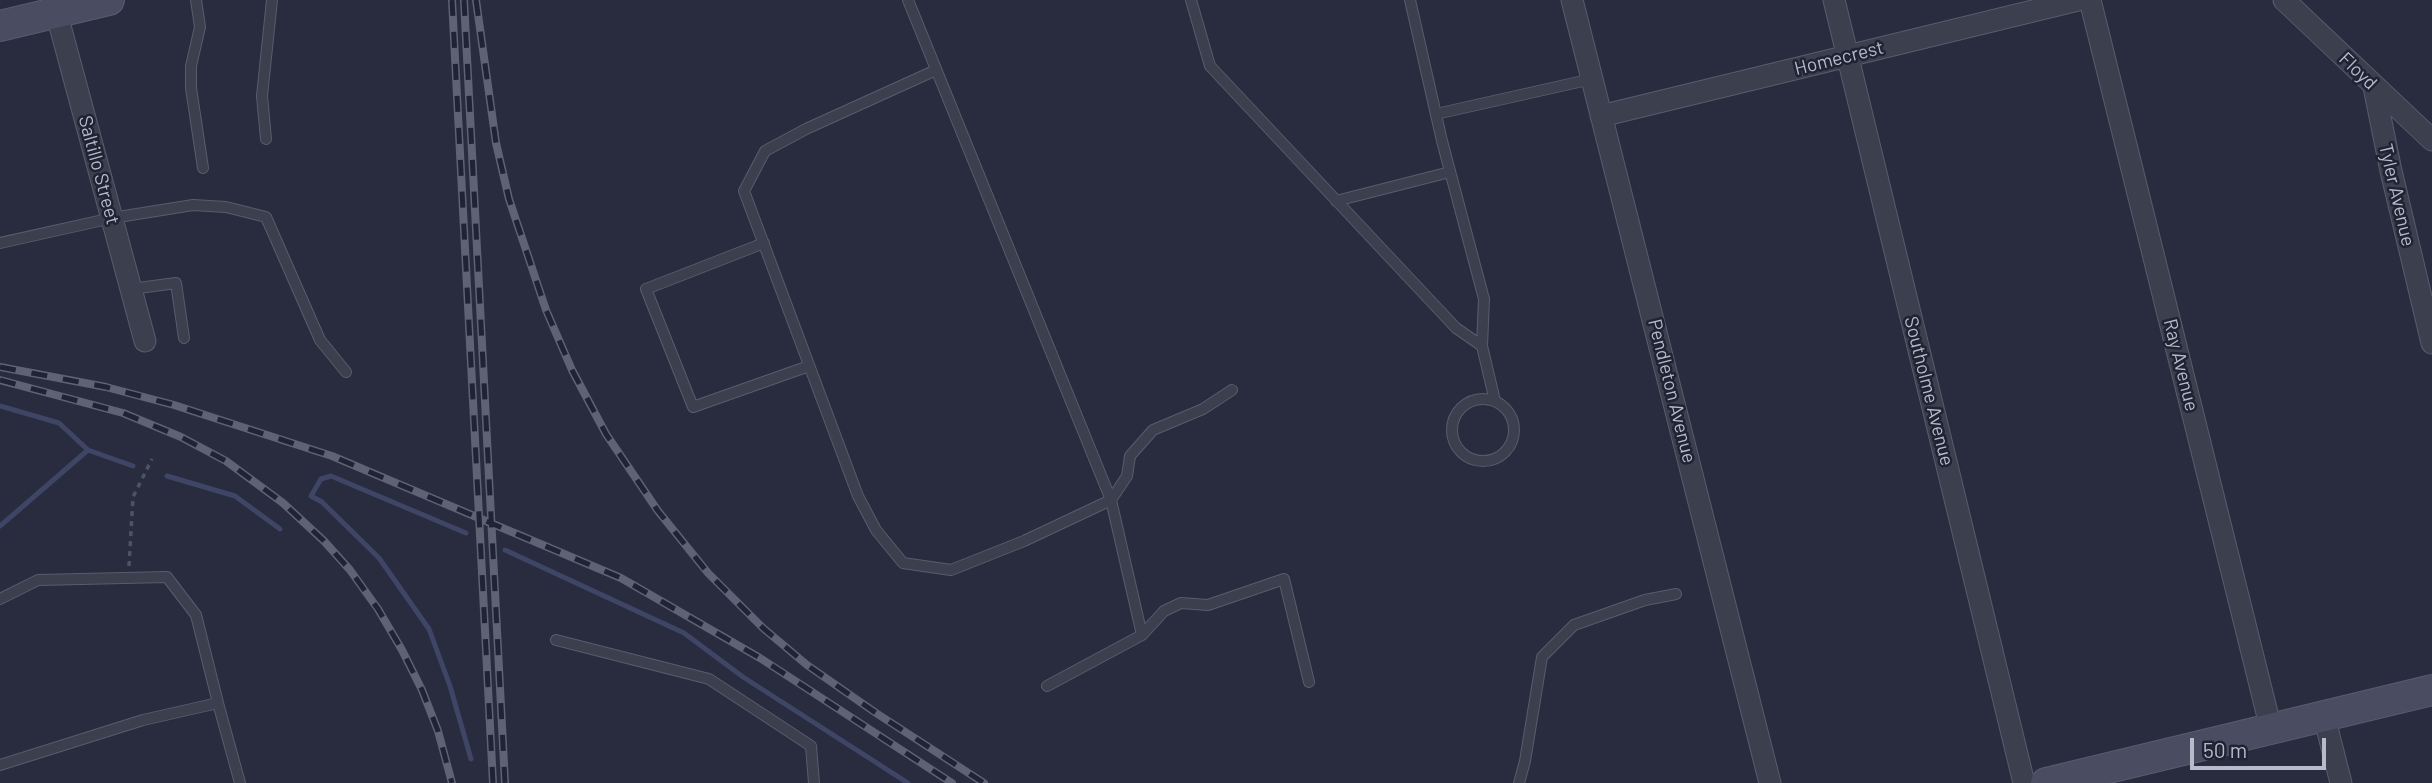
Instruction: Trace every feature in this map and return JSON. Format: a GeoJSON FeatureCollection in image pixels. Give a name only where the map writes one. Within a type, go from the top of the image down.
{"type":"FeatureCollection","features":[{"type":"Feature","properties":{"kind":"street"},"geometry":{"type":"LineString","coordinates":[[0,26],[54,6],[110,0]]}},
{"type":"Feature","properties":{"kind":"street","name":"Pendleton Avenue"},"geometry":{"type":"LineString","coordinates":[[1572,0],[1770,783]]}},
{"type":"Feature","properties":{"kind":"street","name":"Southolme Avenue"},"geometry":{"type":"LineString","coordinates":[[1834,0],[2024,783]]}},
{"type":"Feature","properties":{"kind":"street","name":"Homecrest"},"geometry":{"type":"LineString","coordinates":[[1601,116],[2078,0]]}},
{"type":"Feature","properties":{"kind":"street","name":"Ray Avenue"},"geometry":{"type":"LineString","coordinates":[[2090,0],[2271,729]]}},
{"type":"Feature","properties":{"kind":"street","name":"Floyd"},"geometry":{"type":"LineString","coordinates":[[2284,0],[2432,140]]}},
{"type":"Feature","properties":{"kind":"street","name":"Saltillo Street"},"geometry":{"type":"LineString","coordinates":[[54,6],[145,341]]}},
{"type":"Feature","properties":{"kind":"street","name":"Tyler Avenue"},"geometry":{"type":"LineString","coordinates":[[2374,87],[2432,343]]}},
{"type":"Feature","properties":{"kind":"street"},"geometry":{"type":"LineString","coordinates":[[2053,782],[2432,690]]}},
{"type":"Feature","properties":{"kind":"street"},"geometry":{"type":"LineString","coordinates":[[2324,716],[2341,783]]}},
{"type":"Feature","properties":{"kind":"lane"},"geometry":{"type":"LineString","coordinates":[[196,0],[200,27],[191,66],[191,88],[203,168]]}},
{"type":"Feature","properties":{"kind":"lane"},"geometry":{"type":"LineString","coordinates":[[266,139],[262,96],[272,0]]}},
{"type":"Feature","properties":{"kind":"lane"},"geometry":{"type":"LineString","coordinates":[[908,0],[1111,500],[1142,635]]}},
{"type":"Feature","properties":{"kind":"lane"},"geometry":{"type":"LineString","coordinates":[[1191,0],[1210,66],[1456,328],[1482,346]]}},
{"type":"Feature","properties":{"kind":"lane"},"geometry":{"type":"LineString","coordinates":[[1410,0],[1450,172],[1484,299],[1482,346],[1494,401],[1504,407],[1514,425],[1510,446],[1503,454],[1494,460],[1473,460],[1457,448],[1453,439],[1454,419],[1466,404],[1485,399],[1494,401]]}},
{"type":"Feature","properties":{"kind":"lane"},"geometry":{"type":"LineString","coordinates":[[936,70],[765,150],[744,191],[858,496],[876,530],[904,563],[951,570],[1024,541],[1111,500],[1127,476],[1130,456],[1153,430],[1203,409],[1232,390]]}},
{"type":"Feature","properties":{"kind":"lane"},"geometry":{"type":"LineString","coordinates":[[1436,114],[1592,79]]}},
{"type":"Feature","properties":{"kind":"lane"},"geometry":{"type":"LineString","coordinates":[[1336,201],[1450,172]]}},
{"type":"Feature","properties":{"kind":"lane"},"geometry":{"type":"LineString","coordinates":[[0,243],[112,218],[192,205],[226,207],[266,218],[320,340],[346,372]]}},
{"type":"Feature","properties":{"kind":"lane"},"geometry":{"type":"LineString","coordinates":[[764,243],[646,289],[693,407],[809,366]]}},
{"type":"Feature","properties":{"kind":"lane"},"geometry":{"type":"LineString","coordinates":[[131,289],[176,283],[184,338]]}},
{"type":"Feature","properties":{"kind":"lane"},"geometry":{"type":"LineString","coordinates":[[0,599],[38,580],[167,577],[196,615],[240,783]]}},
{"type":"Feature","properties":{"kind":"lane"},"geometry":{"type":"LineString","coordinates":[[1047,686],[1142,635],[1164,611],[1181,603],[1208,605],[1284,579],[1309,682]]}},
{"type":"Feature","properties":{"kind":"lane"},"geometry":{"type":"LineString","coordinates":[[1519,783],[1542,657],[1574,625],[1646,600],[1676,594]]}},
{"type":"Feature","properties":{"kind":"lane"},"geometry":{"type":"LineString","coordinates":[[556,640],[709,679],[811,746],[814,783]]}},
{"type":"Feature","properties":{"kind":"lane"},"geometry":{"type":"LineString","coordinates":[[0,765],[143,720],[218,704]]}},
{"type":"Feature","properties":{"kind":"path"},"geometry":{"type":"LineString","coordinates":[[128,578],[133,497],[152,459]]}},
{"type":"Feature","properties":{"kind":"waterway"},"geometry":{"type":"LineString","coordinates":[[0,406],[59,423],[88,450],[133,466]]}},
{"type":"Feature","properties":{"kind":"waterway"},"geometry":{"type":"LineString","coordinates":[[0,526],[88,450]]}},
{"type":"Feature","properties":{"kind":"waterway"},"geometry":{"type":"LineString","coordinates":[[167,476],[235,496],[280,529]]}},
{"type":"Feature","properties":{"kind":"waterway"},"geometry":{"type":"LineString","coordinates":[[466,533],[331,476],[321,479],[311,496],[322,502],[379,558],[429,629],[450,686],[471,759]]}},
{"type":"Feature","properties":{"kind":"waterway"},"geometry":{"type":"LineString","coordinates":[[505,550],[684,633],[743,677],[908,783]]}},
{"type":"Feature","properties":{"kind":"railway"},"geometry":{"type":"LineString","coordinates":[[452,0],[493,783]]}},
{"type":"Feature","properties":{"kind":"railway"},"geometry":{"type":"LineString","coordinates":[[464,0],[505,783]]}},
{"type":"Feature","properties":{"kind":"railway"},"geometry":{"type":"LineString","coordinates":[[476,0],[496,143],[509,199],[546,310],[572,370],[606,434],[658,511],[708,573],[763,628],[807,665],[984,783]]}},
{"type":"Feature","properties":{"kind":"railway"},"geometry":{"type":"LineString","coordinates":[[0,367],[106,387],[174,405],[332,456],[621,578],[760,658],[952,783]]}},
{"type":"Feature","properties":{"kind":"railway"},"geometry":{"type":"LineString","coordinates":[[0,380],[123,413],[181,437],[226,461],[283,503],[324,541],[350,570],[378,609],[422,690],[438,731],[452,783]]}}]}
